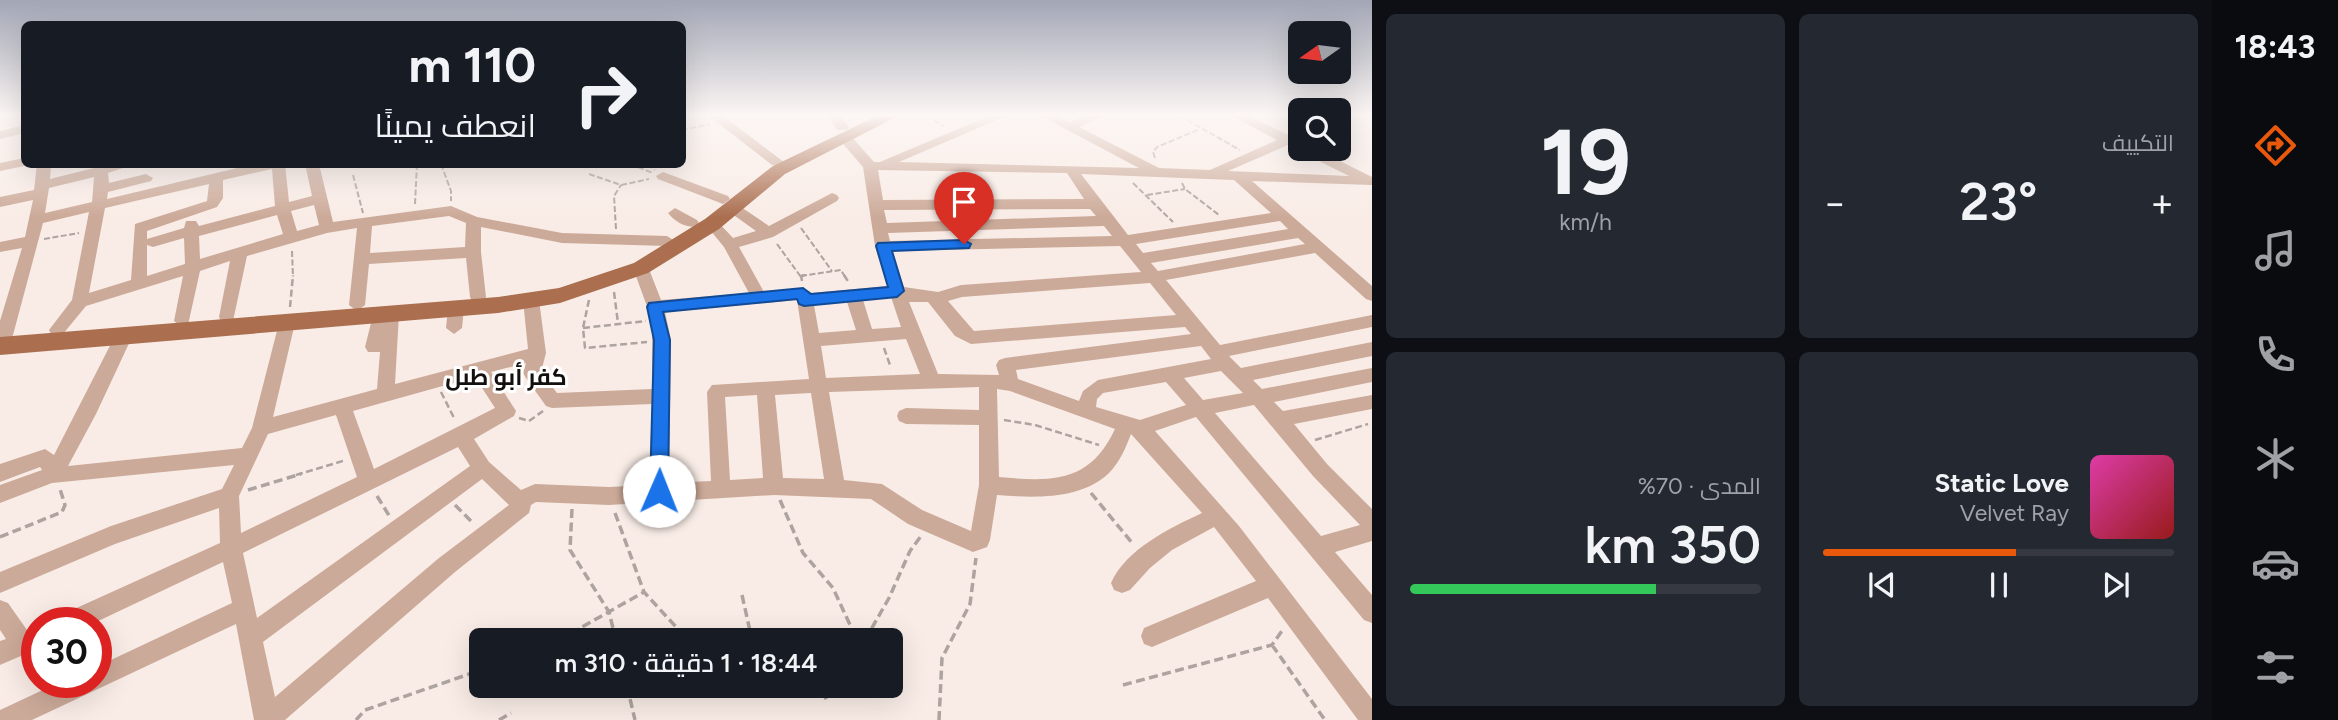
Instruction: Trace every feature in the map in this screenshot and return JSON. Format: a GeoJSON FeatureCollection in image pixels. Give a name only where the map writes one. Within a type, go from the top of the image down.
{"type":"FeatureCollection","features":[{"type":"Feature","properties":{"kind":"main road"},"geometry":{"type":"LineString","coordinates":[[728,204],[795,150]]}},
{"type":"Feature","properties":{"kind":"main road"},"geometry":{"type":"LineString","coordinates":[[1,339],[123,337],[289,317],[356,305],[478,297],[573,283],[607,272],[667,241],[693,220],[728,204],[808,150]]}},
{"type":"Feature","properties":{"kind":"main road"},"geometry":{"type":"LineString","coordinates":[[1,339],[57,330],[227,317],[386,314],[455,318],[602,283],[641,268],[693,220]]}},
{"type":"Feature","properties":{"kind":"street"},"geometry":{"type":"LineString","coordinates":[[760,150],[777,162]]}},
{"type":"Feature","properties":{"kind":"street"},"geometry":{"type":"LineString","coordinates":[[861,150],[875,165],[876,205],[883,246],[897,291],[932,380]]}},
{"type":"Feature","properties":{"kind":"street"},"geometry":{"type":"LineString","coordinates":[[875,165],[915,150]]}},
{"type":"Feature","properties":{"kind":"street"},"geometry":{"type":"LineString","coordinates":[[1115,150],[1158,172]]}},
{"type":"Feature","properties":{"kind":"street"},"geometry":{"type":"LineString","coordinates":[[1209,173],[1273,150]]}},
{"type":"Feature","properties":{"kind":"street"},"geometry":{"type":"LineString","coordinates":[[1331,161],[1372,181]]}},
{"type":"Feature","properties":{"kind":"street"},"geometry":{"type":"LineString","coordinates":[[0,167],[21,163]]}},
{"type":"Feature","properties":{"kind":"street"},"geometry":{"type":"LineString","coordinates":[[875,165],[1209,173],[1372,181]]}},
{"type":"Feature","properties":{"kind":"street"},"geometry":{"type":"LineString","coordinates":[[1,339],[32,241],[44,168]]}},
{"type":"Feature","properties":{"kind":"street"},"geometry":{"type":"LineString","coordinates":[[0,202],[98,168]]}},
{"type":"Feature","properties":{"kind":"street"},"geometry":{"type":"LineString","coordinates":[[57,330],[80,302],[102,189],[101,168]]}},
{"type":"Feature","properties":{"kind":"street"},"geometry":{"type":"LineString","coordinates":[[36,220],[259,168]]}},
{"type":"Feature","properties":{"kind":"street"},"geometry":{"type":"LineString","coordinates":[[277,168],[283,209],[291,237]]}},
{"type":"Feature","properties":{"kind":"street"},"geometry":{"type":"LineString","coordinates":[[313,168],[327,228]]}},
{"type":"Feature","properties":{"kind":"street"},"geometry":{"type":"LineString","coordinates":[[1072,169],[1094,204],[1215,351],[1372,523]]}},
{"type":"Feature","properties":{"kind":"street"},"geometry":{"type":"LineString","coordinates":[[102,189],[146,171],[145,195]]}},
{"type":"Feature","properties":{"kind":"street"},"geometry":{"type":"LineString","coordinates":[[1237,175],[1372,295]]}},
{"type":"Feature","properties":{"kind":"street"},"geometry":{"type":"LineString","coordinates":[[663,176],[728,204],[768,233]]}},
{"type":"Feature","properties":{"kind":"street"},"geometry":{"type":"LineString","coordinates":[[139,283],[140,228],[208,206],[215,201],[216,178]]}},
{"type":"Feature","properties":{"kind":"street"},"geometry":{"type":"LineString","coordinates":[[730,244],[768,233],[832,198]]}},
{"type":"Feature","properties":{"kind":"street"},"geometry":{"type":"LineString","coordinates":[[153,242],[319,199]]}},
{"type":"Feature","properties":{"kind":"street"},"geometry":{"type":"LineString","coordinates":[[876,205],[1094,204]]}},
{"type":"Feature","properties":{"kind":"street"},"geometry":{"type":"LineString","coordinates":[[182,321],[193,266],[191,211]]}},
{"type":"Feature","properties":{"kind":"street"},"geometry":{"type":"LineString","coordinates":[[80,302],[240,251],[327,228],[451,211],[474,221],[525,233],[617,242],[667,241]]}},
{"type":"Feature","properties":{"kind":"street"},"geometry":{"type":"LineString","coordinates":[[883,246],[1125,241],[1283,216]]}},
{"type":"Feature","properties":{"kind":"street"},"geometry":{"type":"LineString","coordinates":[[693,220],[730,244],[760,298]]}},
{"type":"Feature","properties":{"kind":"street"},"geometry":{"type":"LineString","coordinates":[[474,221],[473,252],[478,297]]}},
{"type":"Feature","properties":{"kind":"street"},"geometry":{"type":"LineString","coordinates":[[880,228],[1109,221]]}},
{"type":"Feature","properties":{"kind":"street"},"geometry":{"type":"LineString","coordinates":[[356,305],[365,223]]}},
{"type":"Feature","properties":{"kind":"street"},"geometry":{"type":"LineString","coordinates":[[1140,259],[1301,232]]}},
{"type":"Feature","properties":{"kind":"street"},"geometry":{"type":"LineString","coordinates":[[0,247],[32,241]]}},
{"type":"Feature","properties":{"kind":"street"},"geometry":{"type":"LineString","coordinates":[[804,300],[854,298],[897,291],[913,297],[936,299],[961,290],[1154,277],[1317,247]]}},
{"type":"Feature","properties":{"kind":"street"},"geometry":{"type":"LineString","coordinates":[[227,317],[240,251]]}},
{"type":"Feature","properties":{"kind":"street"},"geometry":{"type":"LineString","coordinates":[[360,259],[473,252]]}},
{"type":"Feature","properties":{"kind":"street"},"geometry":{"type":"LineString","coordinates":[[641,268],[657,314],[662,340],[659,491]]}},
{"type":"Feature","properties":{"kind":"street"},"geometry":{"type":"LineString","coordinates":[[657,314],[803,293],[814,340],[835,488]]}},
{"type":"Feature","properties":{"kind":"street"},"geometry":{"type":"LineString","coordinates":[[854,298],[873,336]]}},
{"type":"Feature","properties":{"kind":"street"},"geometry":{"type":"LineString","coordinates":[[936,299],[966,336],[991,337],[1189,320]]}},
{"type":"Feature","properties":{"kind":"street"},"geometry":{"type":"LineString","coordinates":[[531,300],[537,353],[532,373],[552,401],[660,396]]}},
{"type":"Feature","properties":{"kind":"street"},"geometry":{"type":"LineString","coordinates":[[374,347],[386,314]]}},
{"type":"Feature","properties":{"kind":"street"},"geometry":{"type":"LineString","coordinates":[[386,314],[386,392]]}},
{"type":"Feature","properties":{"kind":"street"},"geometry":{"type":"LineString","coordinates":[[289,317],[261,429],[229,496],[232,548],[267,720],[485,535],[522,507],[482,468],[462,436]]}},
{"type":"Feature","properties":{"kind":"street"},"geometry":{"type":"LineString","coordinates":[[1005,365],[1215,351],[1372,321]]}},
{"type":"Feature","properties":{"kind":"street"},"geometry":{"type":"LineString","coordinates":[[814,340],[912,331]]}},
{"type":"Feature","properties":{"kind":"street"},"geometry":{"type":"LineString","coordinates":[[55,475],[123,337]]}},
{"type":"Feature","properties":{"kind":"street"},"geometry":{"type":"LineString","coordinates":[[991,337],[1011,384]]}},
{"type":"Feature","properties":{"kind":"street"},"geometry":{"type":"LineString","coordinates":[[1238,376],[1372,349]]}},
{"type":"Feature","properties":{"kind":"street"},"geometry":{"type":"LineString","coordinates":[[1086,410],[1089,396],[1098,387],[1170,374],[1215,351]]}},
{"type":"Feature","properties":{"kind":"street"},"geometry":{"type":"LineString","coordinates":[[261,429],[386,392],[537,353]]}},
{"type":"Feature","properties":{"kind":"street"},"geometry":{"type":"LineString","coordinates":[[104,607],[232,548],[462,436],[507,411],[479,369]]}},
{"type":"Feature","properties":{"kind":"street"},"geometry":{"type":"LineString","coordinates":[[1170,374],[1372,612]]}},
{"type":"Feature","properties":{"kind":"street"},"geometry":{"type":"LineString","coordinates":[[989,485],[1046,488],[1080,479],[1100,468],[1133,426],[1257,396],[1372,374]]}},
{"type":"Feature","properties":{"kind":"street"},"geometry":{"type":"LineString","coordinates":[[721,490],[716,391],[932,380],[988,380],[1011,384],[1133,426],[1185,477],[1217,516],[1372,719]]}},
{"type":"Feature","properties":{"kind":"street"},"geometry":{"type":"LineString","coordinates":[[518,501],[535,493],[572,497],[609,496],[774,486],[875,490],[915,517],[973,542],[979,541],[989,485],[988,380]]}},
{"type":"Feature","properties":{"kind":"street"},"geometry":{"type":"LineString","coordinates":[[765,387],[774,486]]}},
{"type":"Feature","properties":{"kind":"street"},"geometry":{"type":"LineString","coordinates":[[1279,419],[1372,402]]}},
{"type":"Feature","properties":{"kind":"street"},"geometry":{"type":"LineString","coordinates":[[342,407],[368,480]]}},
{"type":"Feature","properties":{"kind":"street"},"geometry":{"type":"LineString","coordinates":[[906,416],[987,418]]}},
{"type":"Feature","properties":{"kind":"street"},"geometry":{"type":"LineString","coordinates":[[0,494],[55,475],[250,455]]}},
{"type":"Feature","properties":{"kind":"street"},"geometry":{"type":"LineString","coordinates":[[0,474],[45,457],[55,475]]}},
{"type":"Feature","properties":{"kind":"street"},"geometry":{"type":"LineString","coordinates":[[250,637],[482,468]]}},
{"type":"Feature","properties":{"kind":"street"},"geometry":{"type":"LineString","coordinates":[[0,583],[111,536],[229,496]]}},
{"type":"Feature","properties":{"kind":"street"},"geometry":{"type":"LineString","coordinates":[[1122,583],[1145,558],[1186,530],[1217,516]]}},
{"type":"Feature","properties":{"kind":"street"},"geometry":{"type":"LineString","coordinates":[[1318,547],[1372,531]]}},
{"type":"Feature","properties":{"kind":"street"},"geometry":{"type":"LineString","coordinates":[[1152,636],[1270,586]]}},
{"type":"Feature","properties":{"kind":"street"},"geometry":{"type":"LineString","coordinates":[[112,671],[243,609]]}},
{"type":"Feature","properties":{"kind":"street"},"geometry":{"type":"LineString","coordinates":[[0,611],[21,632]]}},
{"type":"Feature","properties":{"kind":"street"},"geometry":{"type":"LineString","coordinates":[[0,653],[21,644]]}},
{"type":"Feature","properties":{"kind":"street"},"geometry":{"type":"LineString","coordinates":[[5,720],[53,698]]}},
{"type":"Feature","properties":{"kind":"path"},"geometry":{"type":"LineString","coordinates":[[1154,150],[1158,172]]}},
{"type":"Feature","properties":{"kind":"path"},"geometry":{"type":"LineString","coordinates":[[1240,150],[1252,156]]}},
{"type":"Feature","properties":{"kind":"path"},"geometry":{"type":"LineString","coordinates":[[414,215],[417,168]]}},
{"type":"Feature","properties":{"kind":"path"},"geometry":{"type":"LineString","coordinates":[[442,168],[451,191],[451,211]]}},
{"type":"Feature","properties":{"kind":"path"},"geometry":{"type":"LineString","coordinates":[[641,168],[663,176]]}},
{"type":"Feature","properties":{"kind":"path"},"geometry":{"type":"LineString","coordinates":[[589,174],[621,185],[663,176]]}},
{"type":"Feature","properties":{"kind":"path"},"geometry":{"type":"LineString","coordinates":[[353,175],[365,223]]}},
{"type":"Feature","properties":{"kind":"path"},"geometry":{"type":"LineString","coordinates":[[617,242],[614,196],[621,185]]}},
{"type":"Feature","properties":{"kind":"path"},"geometry":{"type":"LineString","coordinates":[[1183,232],[1147,195],[1185,188],[1229,224]]}},
{"type":"Feature","properties":{"kind":"path"},"geometry":{"type":"LineString","coordinates":[[793,219],[832,271]]}},
{"type":"Feature","properties":{"kind":"path"},"geometry":{"type":"LineString","coordinates":[[32,241],[92,231]]}},
{"type":"Feature","properties":{"kind":"path"},"geometry":{"type":"LineString","coordinates":[[768,233],[802,276],[841,270],[845,273],[854,298]]}},
{"type":"Feature","properties":{"kind":"path"},"geometry":{"type":"LineString","coordinates":[[289,317],[294,269],[291,237]]}},
{"type":"Feature","properties":{"kind":"path"},"geometry":{"type":"LineString","coordinates":[[602,283],[618,323]]}},
{"type":"Feature","properties":{"kind":"path"},"geometry":{"type":"LineString","coordinates":[[602,283],[583,328],[583,345],[588,349],[662,340]]}},
{"type":"Feature","properties":{"kind":"path"},"geometry":{"type":"LineString","coordinates":[[583,328],[657,314]]}},
{"type":"Feature","properties":{"kind":"path"},"geometry":{"type":"LineString","coordinates":[[873,336],[896,382]]}},
{"type":"Feature","properties":{"kind":"path"},"geometry":{"type":"LineString","coordinates":[[430,381],[444,396],[462,436]]}},
{"type":"Feature","properties":{"kind":"path"},"geometry":{"type":"LineString","coordinates":[[507,411],[523,421],[529,421],[537,417],[552,401]]}},
{"type":"Feature","properties":{"kind":"path"},"geometry":{"type":"LineString","coordinates":[[987,418],[1035,425],[1115,450]]}},
{"type":"Feature","properties":{"kind":"path"},"geometry":{"type":"LineString","coordinates":[[1298,444],[1368,424]]}},
{"type":"Feature","properties":{"kind":"path"},"geometry":{"type":"LineString","coordinates":[[229,496],[359,456]]}},
{"type":"Feature","properties":{"kind":"path"},"geometry":{"type":"LineString","coordinates":[[0,537],[62,512],[65,505],[55,475]]}},
{"type":"Feature","properties":{"kind":"path"},"geometry":{"type":"LineString","coordinates":[[1080,479],[1145,558]]}},
{"type":"Feature","properties":{"kind":"path"},"geometry":{"type":"LineString","coordinates":[[368,480],[398,528]]}},
{"type":"Feature","properties":{"kind":"path"},"geometry":{"type":"LineString","coordinates":[[774,486],[803,553],[834,589],[852,628]]}},
{"type":"Feature","properties":{"kind":"path"},"geometry":{"type":"LineString","coordinates":[[446,496],[485,535]]}},
{"type":"Feature","properties":{"kind":"path"},"geometry":{"type":"LineString","coordinates":[[609,496],[644,592],[677,628]]}},
{"type":"Feature","properties":{"kind":"path"},"geometry":{"type":"LineString","coordinates":[[572,497],[570,550],[609,612],[613,628]]}},
{"type":"Feature","properties":{"kind":"path"},"geometry":{"type":"LineString","coordinates":[[872,628],[910,551],[931,524]]}},
{"type":"Feature","properties":{"kind":"path"},"geometry":{"type":"LineString","coordinates":[[939,720],[942,658],[970,604],[979,541]]}},
{"type":"Feature","properties":{"kind":"path"},"geometry":{"type":"LineString","coordinates":[[580,628],[644,592]]}},
{"type":"Feature","properties":{"kind":"path"},"geometry":{"type":"LineString","coordinates":[[742,595],[749,628]]}},
{"type":"Feature","properties":{"kind":"path"},"geometry":{"type":"LineString","coordinates":[[1123,685],[1272,645],[1325,720]]}},
{"type":"Feature","properties":{"kind":"path"},"geometry":{"type":"LineString","coordinates":[[356,720],[365,710],[469,674]]}},
{"type":"Feature","properties":{"kind":"path"},"geometry":{"type":"LineString","coordinates":[[630,698],[635,720]]}},
{"type":"Feature","properties":{"kind":"path"},"geometry":{"type":"LineString","coordinates":[[499,720],[511,713]]}},
{"type":"Feature","properties":{"kind":"district","name":"كفر أبو طبل"},"geometry":{"type":"Point","coordinates":[506,377]}},
{"type":"Feature","properties":{"kind":"route"},"geometry":{"type":"LineString","coordinates":[[659,491],[662,340],[660,320],[654,307],[803,293],[804,300],[854,298],[897,291],[883,246],[964,244]]}}]}
